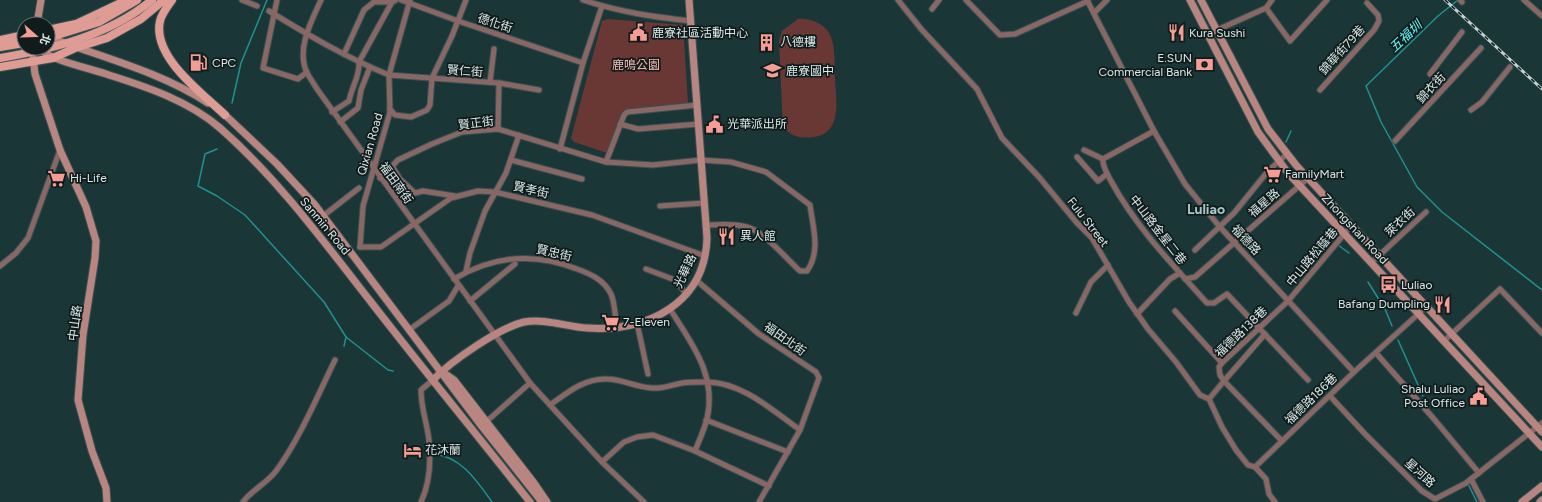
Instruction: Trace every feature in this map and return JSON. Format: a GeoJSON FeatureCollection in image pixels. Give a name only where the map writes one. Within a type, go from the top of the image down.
{"type":"FeatureCollection","features":[{"type":"Feature","properties":{"kind":"main road"},"geometry":{"type":"LineString","coordinates":[[56,33],[127,0]]}},
{"type":"Feature","properties":{"kind":"main road"},"geometry":{"type":"LineString","coordinates":[[56,34],[99,22],[137,0]]}},
{"type":"Feature","properties":{"kind":"main road"},"geometry":{"type":"LineString","coordinates":[[56,45],[102,31],[152,0]]}},
{"type":"Feature","properties":{"kind":"main road"},"geometry":{"type":"LineString","coordinates":[[0,67],[52,58],[75,48],[107,38],[130,26],[164,0]]}},
{"type":"Feature","properties":{"kind":"main road"},"geometry":{"type":"LineString","coordinates":[[172,0],[163,12],[160,22],[161,38],[169,59],[181,73],[225,114]]}},
{"type":"Feature","properties":{"kind":"main road"},"geometry":{"type":"LineString","coordinates":[[0,40],[16,37]]}},
{"type":"Feature","properties":{"kind":"main road"},"geometry":{"type":"LineString","coordinates":[[0,47],[16,44]]}},
{"type":"Feature","properties":{"kind":"main road"},"geometry":{"type":"LineString","coordinates":[[0,58],[16,55]]}},
{"type":"Feature","properties":{"kind":"street"},"geometry":{"type":"LineString","coordinates":[[38,16],[41,0]]}},
{"type":"Feature","properties":{"kind":"street"},"geometry":{"type":"LineString","coordinates":[[242,0],[257,6]]}},
{"type":"Feature","properties":{"kind":"street"},"geometry":{"type":"LineString","coordinates":[[277,0],[264,68],[298,79],[307,72]]}},
{"type":"Feature","properties":{"kind":"street","name":"福田南街"},"geometry":{"type":"LineString","coordinates":[[321,0],[306,34],[304,57],[307,72],[332,112],[494,335]]}},
{"type":"Feature","properties":{"kind":"street","name":"德化街"},"geometry":{"type":"LineString","coordinates":[[401,0],[583,63]]}},
{"type":"Feature","properties":{"kind":"street"},"geometry":{"type":"LineString","coordinates":[[390,109],[395,115],[411,117],[427,110],[430,105],[432,78],[466,0]]}},
{"type":"Feature","properties":{"kind":"street"},"geometry":{"type":"LineString","coordinates":[[583,0],[634,14],[691,21]]}},
{"type":"Feature","properties":{"kind":"street","name":"光華路"},"geometry":{"type":"LineString","coordinates":[[433,380],[441,372],[494,335],[509,327],[526,322],[544,322],[587,328],[617,327],[638,323],[658,316],[670,309],[687,295],[696,280],[705,256],[706,225],[689,0]]}},
{"type":"Feature","properties":{"kind":"street","name":"Fulu Street"},"geometry":{"type":"LineString","coordinates":[[898,0],[922,30],[977,89],[1002,138],[1039,177],[1077,223],[1092,238],[1137,314],[1195,390],[1200,395],[1209,399],[1222,427],[1236,450],[1248,465],[1255,467],[1266,479],[1269,494],[1276,502]]}},
{"type":"Feature","properties":{"kind":"street"},"geometry":{"type":"LineString","coordinates":[[932,9],[939,0]]}},
{"type":"Feature","properties":{"kind":"street"},"geometry":{"type":"LineString","coordinates":[[966,0],[1000,35],[1008,36],[1088,0]]}},
{"type":"Feature","properties":{"kind":"street","name":"福德路"},"geometry":{"type":"LineString","coordinates":[[1088,0],[1154,131],[1185,184],[1219,226],[1354,372]]}},
{"type":"Feature","properties":{"kind":"street"},"geometry":{"type":"LineString","coordinates":[[1094,13],[1107,0]]}},
{"type":"Feature","properties":{"kind":"street","name":"Zhongshan Road"},"geometry":{"type":"LineString","coordinates":[[1190,0],[1258,132],[1279,161],[1344,234],[1542,447]]}},
{"type":"Feature","properties":{"kind":"street","name":"Zhongshan Road"},"geometry":{"type":"LineString","coordinates":[[1201,0],[1268,129],[1287,154],[1307,179],[1540,427]]}},
{"type":"Feature","properties":{"kind":"street"},"geometry":{"type":"LineString","coordinates":[[1208,34],[1266,8],[1272,0]]}},
{"type":"Feature","properties":{"kind":"street"},"geometry":{"type":"LineString","coordinates":[[1266,8],[1290,41],[1326,0]]}},
{"type":"Feature","properties":{"kind":"street"},"geometry":{"type":"LineString","coordinates":[[1524,0],[1542,16]]}},
{"type":"Feature","properties":{"kind":"street"},"geometry":{"type":"LineString","coordinates":[[344,54],[364,10],[374,2],[394,1]]}},
{"type":"Feature","properties":{"kind":"street"},"geometry":{"type":"LineString","coordinates":[[332,112],[349,101],[352,88],[360,72],[359,62],[394,1]]}},
{"type":"Feature","properties":{"kind":"street","name":"Qixian Road"},"geometry":{"type":"LineString","coordinates":[[360,247],[363,206],[390,109],[389,75],[410,2]]}},
{"type":"Feature","properties":{"kind":"street","name":"錦華街79巷"},"geometry":{"type":"LineString","coordinates":[[1320,90],[1374,30],[1379,21],[1378,15],[1367,3]]}},
{"type":"Feature","properties":{"kind":"street"},"geometry":{"type":"LineString","coordinates":[[560,149],[583,63],[602,6]]}},
{"type":"Feature","properties":{"kind":"street"},"geometry":{"type":"LineString","coordinates":[[269,11],[306,34],[359,62],[389,75]]}},
{"type":"Feature","properties":{"kind":"street","name":"錦衣街"},"geometry":{"type":"LineString","coordinates":[[1430,74],[1462,32]]}},
{"type":"Feature","properties":{"kind":"street","name":"Sanmin Road"},"geometry":{"type":"LineString","coordinates":[[56,40],[170,83],[203,100],[225,114],[310,199],[542,502]]}},
{"type":"Feature","properties":{"kind":"street","name":"錦衣街"},"geometry":{"type":"LineString","coordinates":[[1395,141],[1481,48]]}},
{"type":"Feature","properties":{"kind":"street"},"geometry":{"type":"LineString","coordinates":[[490,82],[494,49]]}},
{"type":"Feature","properties":{"kind":"street","name":"中山路"},"geometry":{"type":"LineString","coordinates":[[35,56],[33,61],[35,74],[60,150],[86,207],[96,241],[79,373],[78,400],[92,451],[106,488],[107,502]]}},
{"type":"Feature","properties":{"kind":"street","name":"Sanmin Road"},"geometry":{"type":"LineString","coordinates":[[48,56],[75,63],[141,86],[184,104],[219,127],[268,175],[341,262],[530,502]]}},
{"type":"Feature","properties":{"kind":"street"},"geometry":{"type":"LineString","coordinates":[[340,122],[358,108],[361,90],[370,67]]}},
{"type":"Feature","properties":{"kind":"street"},"geometry":{"type":"LineString","coordinates":[[1471,110],[1482,102],[1510,68]]}},
{"type":"Feature","properties":{"kind":"street","name":"賢仁街"},"geometry":{"type":"LineString","coordinates":[[389,75],[490,82],[539,90]]}},
{"type":"Feature","properties":{"kind":"street"},"geometry":{"type":"LineString","coordinates":[[498,129],[499,83]]}},
{"type":"Feature","properties":{"kind":"street"},"geometry":{"type":"LineString","coordinates":[[606,162],[620,124],[627,112],[697,105]]}},
{"type":"Feature","properties":{"kind":"street"},"geometry":{"type":"LineString","coordinates":[[620,124],[638,129],[699,124]]}},
{"type":"Feature","properties":{"kind":"street","name":"賢正街"},"geometry":{"type":"LineString","coordinates":[[380,178],[392,166],[405,157],[462,132],[498,129],[606,162],[653,165],[701,160],[731,162],[766,172],[810,205],[816,252],[813,262],[807,271],[800,271],[763,237],[748,227],[734,224],[706,225]]}},
{"type":"Feature","properties":{"kind":"street"},"geometry":{"type":"LineString","coordinates":[[1084,150],[1103,158],[1154,131]]}},
{"type":"Feature","properties":{"kind":"street"},"geometry":{"type":"LineString","coordinates":[[466,271],[470,253],[485,211],[511,160],[519,135]]}},
{"type":"Feature","properties":{"kind":"street"},"geometry":{"type":"LineString","coordinates":[[244,151],[252,140]]}},
{"type":"Feature","properties":{"kind":"street"},"geometry":{"type":"LineString","coordinates":[[0,266],[16,253],[28,238],[60,150]]}},
{"type":"Feature","properties":{"kind":"street","name":"中山路金星二巷"},"geometry":{"type":"LineString","coordinates":[[1195,250],[1234,213],[1268,171],[1287,154]]}},
{"type":"Feature","properties":{"kind":"street"},"geometry":{"type":"LineString","coordinates":[[1077,158],[1098,181],[1107,174]]}},
{"type":"Feature","properties":{"kind":"street","name":"中山路金星二巷"},"geometry":{"type":"LineString","coordinates":[[1103,158],[1102,162],[1107,174],[1134,220],[1207,303],[1214,303],[1227,294],[1259,328]]}},
{"type":"Feature","properties":{"kind":"street"},"geometry":{"type":"LineString","coordinates":[[511,160],[582,179]]}},
{"type":"Feature","properties":{"kind":"street"},"geometry":{"type":"LineString","coordinates":[[392,166],[400,179],[415,193],[423,191],[456,197]]}},
{"type":"Feature","properties":{"kind":"street","name":"福星路"},"geometry":{"type":"LineString","coordinates":[[1185,279],[1195,277],[1307,179]]}},
{"type":"Feature","properties":{"kind":"street"},"geometry":{"type":"LineString","coordinates":[[323,216],[360,188]]}},
{"type":"Feature","properties":{"kind":"street","name":"賢孝街"},"geometry":{"type":"LineString","coordinates":[[360,247],[381,247],[451,198],[478,191],[495,192],[592,215],[705,256]]}},
{"type":"Feature","properties":{"kind":"street"},"geometry":{"type":"LineString","coordinates":[[660,206],[704,203]]}},
{"type":"Feature","properties":{"kind":"street","name":"萊衣街"},"geometry":{"type":"LineString","coordinates":[[1371,263],[1426,212]]}},
{"type":"Feature","properties":{"kind":"street","name":"中山路松蔭巷"},"geometry":{"type":"LineString","coordinates":[[1288,301],[1351,226]]}},
{"type":"Feature","properties":{"kind":"street"},"geometry":{"type":"LineString","coordinates":[[341,262],[350,253],[360,247]]}},
{"type":"Feature","properties":{"kind":"street","name":"賢忠街"},"geometry":{"type":"LineString","coordinates":[[454,279],[466,271],[490,262],[521,257],[550,260],[589,273],[602,281],[611,294],[617,327]]}},
{"type":"Feature","properties":{"kind":"street"},"geometry":{"type":"LineString","coordinates":[[470,301],[515,264]]}},
{"type":"Feature","properties":{"kind":"street"},"geometry":{"type":"LineString","coordinates":[[1076,313],[1090,282],[1108,264]]}},
{"type":"Feature","properties":{"kind":"street"},"geometry":{"type":"LineString","coordinates":[[646,269],[675,280],[687,295]]}},
{"type":"Feature","properties":{"kind":"street"},"geometry":{"type":"LineString","coordinates":[[1137,314],[1170,278],[1180,273]]}},
{"type":"Feature","properties":{"kind":"street","name":"福田北街"},"geometry":{"type":"LineString","coordinates":[[696,280],[759,334],[816,372],[819,378],[800,430],[759,502]]}},
{"type":"Feature","properties":{"kind":"street"},"geometry":{"type":"LineString","coordinates":[[409,330],[449,302],[458,286]]}},
{"type":"Feature","properties":{"kind":"street"},"geometry":{"type":"LineString","coordinates":[[1444,341],[1500,289],[1542,334]]}},
{"type":"Feature","properties":{"kind":"street","name":"福德路138巷"},"geometry":{"type":"LineString","coordinates":[[1224,381],[1220,375],[1219,367],[1222,362],[1288,301]]}},
{"type":"Feature","properties":{"kind":"street"},"geometry":{"type":"LineString","coordinates":[[1354,372],[1426,307]]}},
{"type":"Feature","properties":{"kind":"street"},"geometry":{"type":"LineString","coordinates":[[670,309],[705,368],[708,382],[709,406],[706,420],[695,451]]}},
{"type":"Feature","properties":{"kind":"street"},"geometry":{"type":"LineString","coordinates":[[1175,311],[1222,362]]}},
{"type":"Feature","properties":{"kind":"street"},"geometry":{"type":"LineString","coordinates":[[638,323],[648,374]]}},
{"type":"Feature","properties":{"kind":"street"},"geometry":{"type":"LineString","coordinates":[[1259,328],[1308,380]]}},
{"type":"Feature","properties":{"kind":"street"},"geometry":{"type":"LineString","coordinates":[[1209,399],[1265,334]]}},
{"type":"Feature","properties":{"kind":"street"},"geometry":{"type":"LineString","coordinates":[[494,335],[530,383],[550,406],[602,462],[644,502]]}},
{"type":"Feature","properties":{"kind":"street"},"geometry":{"type":"LineString","coordinates":[[1376,353],[1434,418],[1441,429],[1479,473]]}},
{"type":"Feature","properties":{"kind":"street"},"geometry":{"type":"LineString","coordinates":[[243,502],[250,493],[269,479],[282,462],[335,360]]}},
{"type":"Feature","properties":{"kind":"street","name":"Sanmin Road"},"geometry":{"type":"LineString","coordinates":[[441,372],[454,380],[487,421],[547,502]]}},
{"type":"Feature","properties":{"kind":"street","name":"福德路186巷"},"geometry":{"type":"LineString","coordinates":[[1255,467],[1354,372]]}},
{"type":"Feature","properties":{"kind":"street"},"geometry":{"type":"LineString","coordinates":[[550,406],[569,391],[588,382],[607,379],[641,387],[654,388],[682,383],[708,382],[746,393],[800,430]]}},
{"type":"Feature","properties":{"kind":"street"},"geometry":{"type":"LineString","coordinates":[[421,502],[428,483],[430,465],[429,440],[421,400],[421,390],[433,380]]}},
{"type":"Feature","properties":{"kind":"street","name":"福德路186巷"},"geometry":{"type":"LineString","coordinates":[[1224,381],[1282,441]]}},
{"type":"Feature","properties":{"kind":"street"},"geometry":{"type":"LineString","coordinates":[[487,421],[530,383]]}},
{"type":"Feature","properties":{"kind":"street","name":"星河路"},"geometry":{"type":"LineString","coordinates":[[1330,396],[1365,434],[1422,491],[1435,499],[1441,498],[1471,479],[1540,427]]}},
{"type":"Feature","properties":{"kind":"street"},"geometry":{"type":"LineString","coordinates":[[706,420],[788,452]]}},
{"type":"Feature","properties":{"kind":"street"},"geometry":{"type":"LineString","coordinates":[[602,462],[624,442],[642,436],[653,435],[695,451],[769,486]]}},
{"type":"Feature","properties":{"kind":"street"},"geometry":{"type":"LineString","coordinates":[[1471,479],[1483,502]]}},
{"type":"Feature","properties":{"kind":"street"},"geometry":{"type":"LineString","coordinates":[[1522,502],[1542,486]]}},
{"type":"Feature","properties":{"kind":"green space","name":"鹿鳴公園"},"geometry":{"type":"Polygon","coordinates":[[[608,19],[683,25],[688,103],[636,108],[623,118],[610,154],[574,142],[571,138],[602,21],[608,19]]]}},
{"type":"Feature","properties":{"kind":"green space"},"geometry":{"type":"Polygon","coordinates":[[[798,19],[813,21],[826,29],[830,34],[834,52],[836,114],[834,122],[830,129],[823,134],[806,138],[798,137],[783,128],[779,41],[782,31],[798,19]]]}},
{"type":"Feature","properties":{"kind":"waterway"},"geometry":{"type":"LineString","coordinates":[[232,103],[241,63],[267,0]]}},
{"type":"Feature","properties":{"kind":"waterway","name":"五福圳"},"geometry":{"type":"LineString","coordinates":[[1458,0],[1438,16],[1366,86],[1381,122],[1417,187],[1442,212],[1542,290]]}},
{"type":"Feature","properties":{"kind":"waterway"},"geometry":{"type":"LineString","coordinates":[[1286,142],[1291,131]]}},
{"type":"Feature","properties":{"kind":"waterway"},"geometry":{"type":"LineString","coordinates":[[217,149],[205,154],[198,186],[217,196],[245,215],[324,302],[346,337],[344,346]]}},
{"type":"Feature","properties":{"kind":"waterway"},"geometry":{"type":"LineString","coordinates":[[1338,245],[1349,253]]}},
{"type":"Feature","properties":{"kind":"waterway"},"geometry":{"type":"LineString","coordinates":[[1368,282],[1385,309],[1392,326]]}},
{"type":"Feature","properties":{"kind":"waterway"},"geometry":{"type":"LineString","coordinates":[[346,337],[388,370],[393,371]]}},
{"type":"Feature","properties":{"kind":"waterway"},"geometry":{"type":"LineString","coordinates":[[1398,340],[1423,396]]}},
{"type":"Feature","properties":{"kind":"waterway"},"geometry":{"type":"LineString","coordinates":[[433,454],[452,459],[460,465],[474,478],[492,502]]}},
{"type":"Feature","properties":{"kind":"waterway"},"geometry":{"type":"LineString","coordinates":[[1468,484],[1477,502]]}},
{"type":"Feature","properties":{"kind":"railway"},"geometry":{"type":"LineString","coordinates":[[1445,0],[1542,89]]}},
{"type":"Feature","properties":{"kind":"place","name":"鹿寮社區活動中心"},"geometry":{"type":"Point","coordinates":[639,33]}},
{"type":"Feature","properties":{"kind":"place","name":"Kura Sushi"},"geometry":{"type":"Point","coordinates":[1176,33]}},
{"type":"Feature","properties":{"kind":"place","name":"八德樓"},"geometry":{"type":"Point","coordinates":[767,42]}},
{"type":"Feature","properties":{"kind":"place","name":"CPC"},"geometry":{"type":"Point","coordinates":[199,63]}},
{"type":"Feature","properties":{"kind":"place","name":"E.SUN Commercial Bank"},"geometry":{"type":"Point","coordinates":[1205,65]}},
{"type":"Feature","properties":{"kind":"place","name":"鹿寮國中"},"geometry":{"type":"Point","coordinates":[773,71]}},
{"type":"Feature","properties":{"kind":"place","name":"光華派出所"},"geometry":{"type":"Point","coordinates":[714,124]}},
{"type":"Feature","properties":{"kind":"place","name":"FamilyMart"},"geometry":{"type":"Point","coordinates":[1272,174]}},
{"type":"Feature","properties":{"kind":"place","name":"Hi-Life"},"geometry":{"type":"Point","coordinates":[57,178]}},
{"type":"Feature","properties":{"kind":"place","name":"異人館"},"geometry":{"type":"Point","coordinates":[727,236]}},
{"type":"Feature","properties":{"kind":"place","name":"Luliao"},"geometry":{"type":"Point","coordinates":[1388,285]}},
{"type":"Feature","properties":{"kind":"place","name":"Bafang Dumpling"},"geometry":{"type":"Point","coordinates":[1443,304]}},
{"type":"Feature","properties":{"kind":"place","name":"7-Eleven"},"geometry":{"type":"Point","coordinates":[610,322]}},
{"type":"Feature","properties":{"kind":"place","name":"Shalu Luliao Post Office"},"geometry":{"type":"Point","coordinates":[1478,396]}},
{"type":"Feature","properties":{"kind":"place","name":"花沐蘭"},"geometry":{"type":"Point","coordinates":[412,450]}},
{"type":"Feature","properties":{"kind":"district","name":"Luliao"},"geometry":{"type":"Point","coordinates":[1206,209]}}]}
